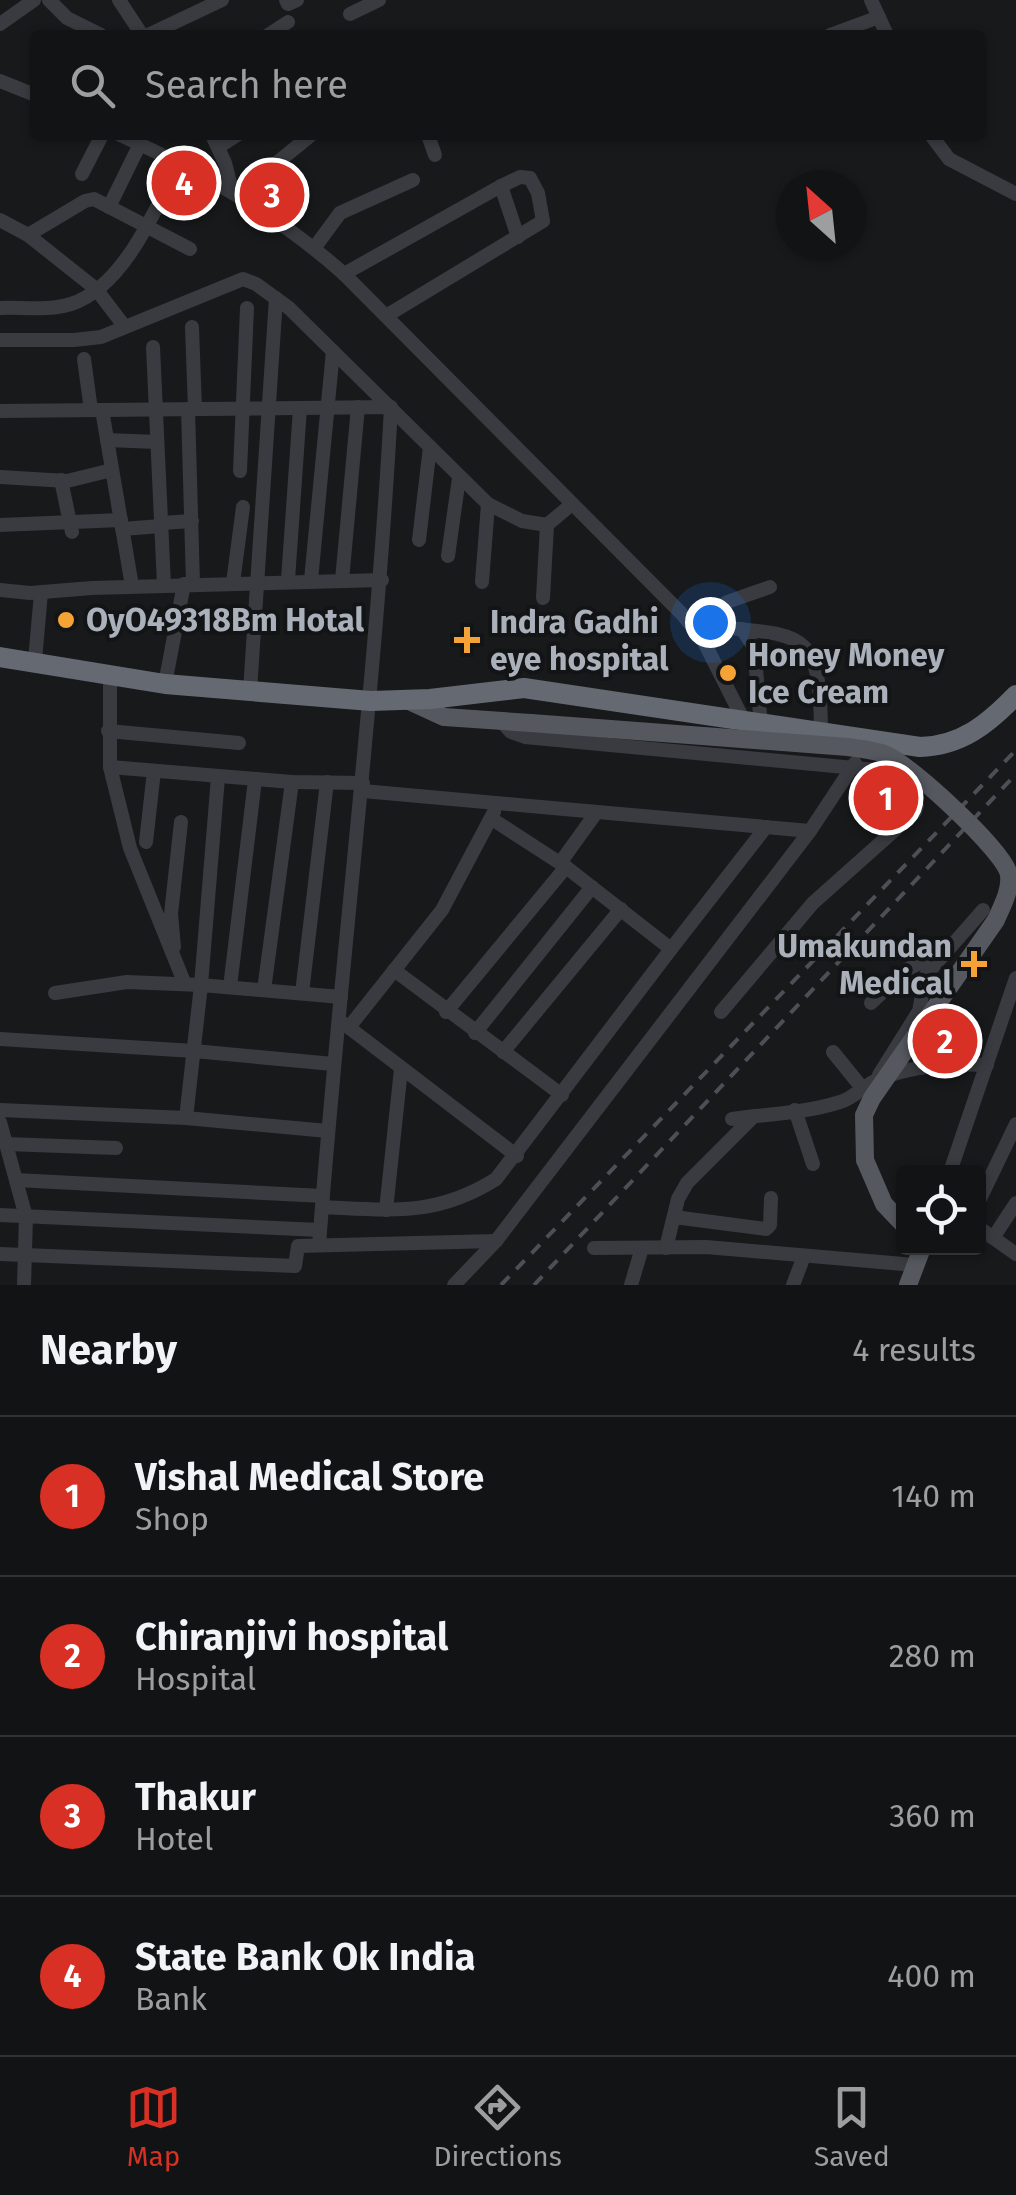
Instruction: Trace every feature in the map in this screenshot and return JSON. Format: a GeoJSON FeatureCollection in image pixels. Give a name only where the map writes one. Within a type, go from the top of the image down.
{"type":"FeatureCollection","features":[{"type":"Feature","properties":{"kind":"highway"},"geometry":{"type":"LineString","coordinates":[[0,657],[166,684],[371,701],[524,688],[920,747],[958,742],[997,715],[1016,696]]}},
{"type":"Feature","properties":{"kind":"main road"},"geometry":{"type":"LineString","coordinates":[[406,700],[444,717],[848,747],[887,755],[906,767],[999,853],[1009,875],[1006,897],[996,920],[872,1098],[864,1116],[865,1160],[884,1204],[896,1216]]}},
{"type":"Feature","properties":{"kind":"main road"},"geometry":{"type":"LineString","coordinates":[[908,1285],[919,1256]]}},
{"type":"Feature","properties":{"kind":"street"},"geometry":{"type":"LineString","coordinates":[[0,24],[13,6],[34,0]]}},
{"type":"Feature","properties":{"kind":"street"},"geometry":{"type":"LineString","coordinates":[[49,0],[67,18],[90,30]]}},
{"type":"Feature","properties":{"kind":"street"},"geometry":{"type":"LineString","coordinates":[[118,0],[139,30]]}},
{"type":"Feature","properties":{"kind":"street"},"geometry":{"type":"LineString","coordinates":[[178,0],[185,17]]}},
{"type":"Feature","properties":{"kind":"street"},"geometry":{"type":"LineString","coordinates":[[152,30],[222,0]]}},
{"type":"Feature","properties":{"kind":"street"},"geometry":{"type":"LineString","coordinates":[[286,0],[288,4],[297,0]]}},
{"type":"Feature","properties":{"kind":"street"},"geometry":{"type":"LineString","coordinates":[[350,14],[379,0]]}},
{"type":"Feature","properties":{"kind":"street"},"geometry":{"type":"LineString","coordinates":[[871,0],[886,30]]}},
{"type":"Feature","properties":{"kind":"street"},"geometry":{"type":"LineString","coordinates":[[844,30],[879,17]]}},
{"type":"Feature","properties":{"kind":"street"},"geometry":{"type":"LineString","coordinates":[[276,30],[288,22]]}},
{"type":"Feature","properties":{"kind":"street"},"geometry":{"type":"LineString","coordinates":[[0,81],[30,93]]}},
{"type":"Feature","properties":{"kind":"street"},"geometry":{"type":"LineString","coordinates":[[82,174],[99,140]]}},
{"type":"Feature","properties":{"kind":"street"},"geometry":{"type":"LineString","coordinates":[[247,200],[273,166],[305,140]]}},
{"type":"Feature","properties":{"kind":"street"},"geometry":{"type":"LineString","coordinates":[[430,140],[434,155]]}},
{"type":"Feature","properties":{"kind":"street"},"geometry":{"type":"LineString","coordinates":[[934,140],[949,159],[1016,194]]}},
{"type":"Feature","properties":{"kind":"street"},"geometry":{"type":"LineString","coordinates":[[215,141],[232,190]]}},
{"type":"Feature","properties":{"kind":"street"},"geometry":{"type":"LineString","coordinates":[[109,207],[145,142],[232,190],[315,248],[706,632],[753,724]]}},
{"type":"Feature","properties":{"kind":"street"},"geometry":{"type":"LineString","coordinates":[[0,308],[70,305],[96,289],[123,263],[179,162]]}},
{"type":"Feature","properties":{"kind":"street"},"geometry":{"type":"LineString","coordinates":[[344,274],[500,186],[525,176],[530,178],[538,193],[543,222],[386,316]]}},
{"type":"Feature","properties":{"kind":"street"},"geometry":{"type":"LineString","coordinates":[[315,248],[340,213],[413,180]]}},
{"type":"Feature","properties":{"kind":"street"},"geometry":{"type":"LineString","coordinates":[[500,186],[518,237]]}},
{"type":"Feature","properties":{"kind":"street"},"geometry":{"type":"LineString","coordinates":[[28,236],[84,200],[94,199],[190,248]]}},
{"type":"Feature","properties":{"kind":"street"},"geometry":{"type":"LineString","coordinates":[[0,220],[28,236],[96,289],[125,327]]}},
{"type":"Feature","properties":{"kind":"street"},"geometry":{"type":"LineString","coordinates":[[0,340],[102,336],[243,279],[276,298],[333,350],[488,504],[522,522],[547,525]]}},
{"type":"Feature","properties":{"kind":"street"},"geometry":{"type":"LineString","coordinates":[[250,691],[276,298]]}},
{"type":"Feature","properties":{"kind":"street"},"geometry":{"type":"LineString","coordinates":[[240,472],[247,308]]}},
{"type":"Feature","properties":{"kind":"street"},"geometry":{"type":"LineString","coordinates":[[166,684],[189,584],[192,327]]}},
{"type":"Feature","properties":{"kind":"street"},"geometry":{"type":"LineString","coordinates":[[153,347],[164,585]]}},
{"type":"Feature","properties":{"kind":"street"},"geometry":{"type":"LineString","coordinates":[[311,580],[333,350]]}},
{"type":"Feature","properties":{"kind":"street"},"geometry":{"type":"LineString","coordinates":[[84,359],[107,440],[132,586]]}},
{"type":"Feature","properties":{"kind":"street"},"geometry":{"type":"LineString","coordinates":[[342,580],[358,407]]}},
{"type":"Feature","properties":{"kind":"street"},"geometry":{"type":"LineString","coordinates":[[0,411],[391,407]]}},
{"type":"Feature","properties":{"kind":"street"},"geometry":{"type":"LineString","coordinates":[[320,1238],[333,1064],[344,1023],[340,997],[382,580],[391,407]]}},
{"type":"Feature","properties":{"kind":"street"},"geometry":{"type":"LineString","coordinates":[[288,580],[300,408]]}},
{"type":"Feature","properties":{"kind":"street"},"geometry":{"type":"LineString","coordinates":[[107,440],[157,442]]}},
{"type":"Feature","properties":{"kind":"street"},"geometry":{"type":"LineString","coordinates":[[418,540],[430,448]]}},
{"type":"Feature","properties":{"kind":"street"},"geometry":{"type":"LineString","coordinates":[[0,477],[61,480],[112,470]]}},
{"type":"Feature","properties":{"kind":"street"},"geometry":{"type":"LineString","coordinates":[[448,556],[459,478]]}},
{"type":"Feature","properties":{"kind":"street"},"geometry":{"type":"LineString","coordinates":[[61,480],[71,527]]}},
{"type":"Feature","properties":{"kind":"street"},"geometry":{"type":"LineString","coordinates":[[482,582],[488,504]]}},
{"type":"Feature","properties":{"kind":"street"},"geometry":{"type":"LineString","coordinates":[[543,598],[547,525],[572,504]]}},
{"type":"Feature","properties":{"kind":"street"},"geometry":{"type":"LineString","coordinates":[[233,582],[242,507]]}},
{"type":"Feature","properties":{"kind":"street"},"geometry":{"type":"LineString","coordinates":[[0,525],[161,526],[174,520],[192,521]]}},
{"type":"Feature","properties":{"kind":"street"},"geometry":{"type":"LineString","coordinates":[[0,590],[41,593],[259,581],[382,580]]}},
{"type":"Feature","properties":{"kind":"street"},"geometry":{"type":"LineString","coordinates":[[706,632],[727,602],[770,587]]}},
{"type":"Feature","properties":{"kind":"street"},"geometry":{"type":"LineString","coordinates":[[35,660],[41,593]]}},
{"type":"Feature","properties":{"kind":"street"},"geometry":{"type":"LineString","coordinates":[[706,632],[742,630],[786,635],[802,642],[812,655],[819,676],[820,732]]}},
{"type":"Feature","properties":{"kind":"street"},"geometry":{"type":"LineString","coordinates":[[742,630],[754,648],[753,724]]}},
{"type":"Feature","properties":{"kind":"street"},"geometry":{"type":"LineString","coordinates":[[110,672],[110,766],[130,848],[184,982]]}},
{"type":"Feature","properties":{"kind":"street"},"geometry":{"type":"LineString","coordinates":[[501,720],[511,732],[525,737],[888,771],[898,777],[914,798],[915,812],[812,903],[721,1012]]}},
{"type":"Feature","properties":{"kind":"street"},"geometry":{"type":"LineString","coordinates":[[108,731],[239,742]]}},
{"type":"Feature","properties":{"kind":"street"},"geometry":{"type":"LineString","coordinates":[[454,1285],[496,1241],[810,831],[871,738]]}},
{"type":"Feature","properties":{"kind":"street"},"geometry":{"type":"LineString","coordinates":[[110,766],[256,780],[327,782],[494,812],[596,813],[810,831]]}},
{"type":"Feature","properties":{"kind":"street"},"geometry":{"type":"LineString","coordinates":[[146,842],[154,771]]}},
{"type":"Feature","properties":{"kind":"street"},"geometry":{"type":"LineString","coordinates":[[186,1118],[218,777]]}},
{"type":"Feature","properties":{"kind":"street"},"geometry":{"type":"LineString","coordinates":[[230,988],[256,780]]}},
{"type":"Feature","properties":{"kind":"street"},"geometry":{"type":"LineString","coordinates":[[264,990],[292,782]]}},
{"type":"Feature","properties":{"kind":"street"},"geometry":{"type":"LineString","coordinates":[[302,994],[327,782]]}},
{"type":"Feature","properties":{"kind":"street"},"geometry":{"type":"LineString","coordinates":[[494,812],[671,950]]}},
{"type":"Feature","properties":{"kind":"street"},"geometry":{"type":"LineString","coordinates":[[344,1023],[394,970],[442,910],[494,812]]}},
{"type":"Feature","properties":{"kind":"street"},"geometry":{"type":"LineString","coordinates":[[446,1012],[563,865],[596,813]]}},
{"type":"Feature","properties":{"kind":"street"},"geometry":{"type":"LineString","coordinates":[[176,963],[171,914],[181,822]]}},
{"type":"Feature","properties":{"kind":"street"},"geometry":{"type":"LineString","coordinates":[[16,1180],[323,1201],[386,1210],[431,1208],[468,1197],[496,1178],[517,1156],[766,827]]}},
{"type":"Feature","properties":{"kind":"street"},"geometry":{"type":"LineString","coordinates":[[475,1032],[592,887]]}},
{"type":"Feature","properties":{"kind":"street"},"geometry":{"type":"LineString","coordinates":[[503,1052],[621,909]]}},
{"type":"Feature","properties":{"kind":"street"},"geometry":{"type":"LineString","coordinates":[[732,1119],[846,1101],[869,1084],[918,1011],[926,975],[982,910]]}},
{"type":"Feature","properties":{"kind":"street"},"geometry":{"type":"LineString","coordinates":[[871,1003],[906,970],[948,948]]}},
{"type":"Feature","properties":{"kind":"street"},"geometry":{"type":"LineString","coordinates":[[394,970],[562,1095]]}},
{"type":"Feature","properties":{"kind":"street"},"geometry":{"type":"LineString","coordinates":[[952,1165],[1016,978]]}},
{"type":"Feature","properties":{"kind":"street"},"geometry":{"type":"LineString","coordinates":[[55,993],[128,982],[184,982],[340,997]]}},
{"type":"Feature","properties":{"kind":"street"},"geometry":{"type":"LineString","coordinates":[[344,1023],[517,1156]]}},
{"type":"Feature","properties":{"kind":"street"},"geometry":{"type":"LineString","coordinates":[[0,1039],[194,1050],[333,1064]]}},
{"type":"Feature","properties":{"kind":"street"},"geometry":{"type":"LineString","coordinates":[[833,1052],[869,1084]]}},
{"type":"Feature","properties":{"kind":"street"},"geometry":{"type":"LineString","coordinates":[[869,1084],[932,1066],[986,1065]]}},
{"type":"Feature","properties":{"kind":"street"},"geometry":{"type":"LineString","coordinates":[[386,1210],[401,1068]]}},
{"type":"Feature","properties":{"kind":"street"},"geometry":{"type":"LineString","coordinates":[[0,1110],[186,1118],[328,1131]]}},
{"type":"Feature","properties":{"kind":"street"},"geometry":{"type":"LineString","coordinates":[[795,1110],[812,1164]]}},
{"type":"Feature","properties":{"kind":"street"},"geometry":{"type":"LineString","coordinates":[[666,1248],[687,1183],[754,1116]]}},
{"type":"Feature","properties":{"kind":"street"},"geometry":{"type":"LineString","coordinates":[[0,1122],[5,1154],[26,1217],[24,1285]]}},
{"type":"Feature","properties":{"kind":"street"},"geometry":{"type":"LineString","coordinates":[[986,1187],[1016,1124]]}},
{"type":"Feature","properties":{"kind":"street"},"geometry":{"type":"LineString","coordinates":[[5,1154],[116,1148]]}},
{"type":"Feature","properties":{"kind":"street"},"geometry":{"type":"LineString","coordinates":[[674,1218],[766,1229],[770,1225],[771,1198]]}},
{"type":"Feature","properties":{"kind":"street"},"geometry":{"type":"LineString","coordinates":[[993,1238],[1016,1203]]}},
{"type":"Feature","properties":{"kind":"street"},"geometry":{"type":"LineString","coordinates":[[0,1215],[320,1238],[496,1241]]}},
{"type":"Feature","properties":{"kind":"street"},"geometry":{"type":"LineString","coordinates":[[986,1233],[1016,1254]]}},
{"type":"Feature","properties":{"kind":"street"},"geometry":{"type":"LineString","coordinates":[[0,1254],[295,1266],[298,1246],[320,1238]]}},
{"type":"Feature","properties":{"kind":"street"},"geometry":{"type":"LineString","coordinates":[[594,1248],[919,1256]]}},
{"type":"Feature","properties":{"kind":"street"},"geometry":{"type":"LineString","coordinates":[[631,1285],[642,1248]]}},
{"type":"Feature","properties":{"kind":"street"},"geometry":{"type":"LineString","coordinates":[[793,1285],[804,1256]]}},
{"type":"Feature","properties":{"kind":"railway"},"geometry":{"type":"LineString","coordinates":[[501,1285],[1016,750]]}},
{"type":"Feature","properties":{"kind":"railway"},"geometry":{"type":"LineString","coordinates":[[534,1285],[1016,774]]}},
{"type":"Feature","properties":{"kind":"place","name":"State Bank Ok India"},"geometry":{"type":"Point","coordinates":[184,183]}},
{"type":"Feature","properties":{"kind":"place","name":"Thakur"},"geometry":{"type":"Point","coordinates":[272,195]}},
{"type":"Feature","properties":{"kind":"place","name":"OyO49318Bm Hotal"},"geometry":{"type":"Point","coordinates":[66,620]}},
{"type":"Feature","properties":{"kind":"place","name":"Indra Gadhi eye hospital"},"geometry":{"type":"Point","coordinates":[467,640]}},
{"type":"Feature","properties":{"kind":"place","name":"Honey Money Ice Cream"},"geometry":{"type":"Point","coordinates":[728,673]}},
{"type":"Feature","properties":{"kind":"place","name":"Vishal Medical Store"},"geometry":{"type":"Point","coordinates":[886,798]}},
{"type":"Feature","properties":{"kind":"place","name":"Umakundan Medical"},"geometry":{"type":"Point","coordinates":[974,964]}},
{"type":"Feature","properties":{"kind":"place","name":"Chiranjivi hospital"},"geometry":{"type":"Point","coordinates":[945,1041]}}]}
